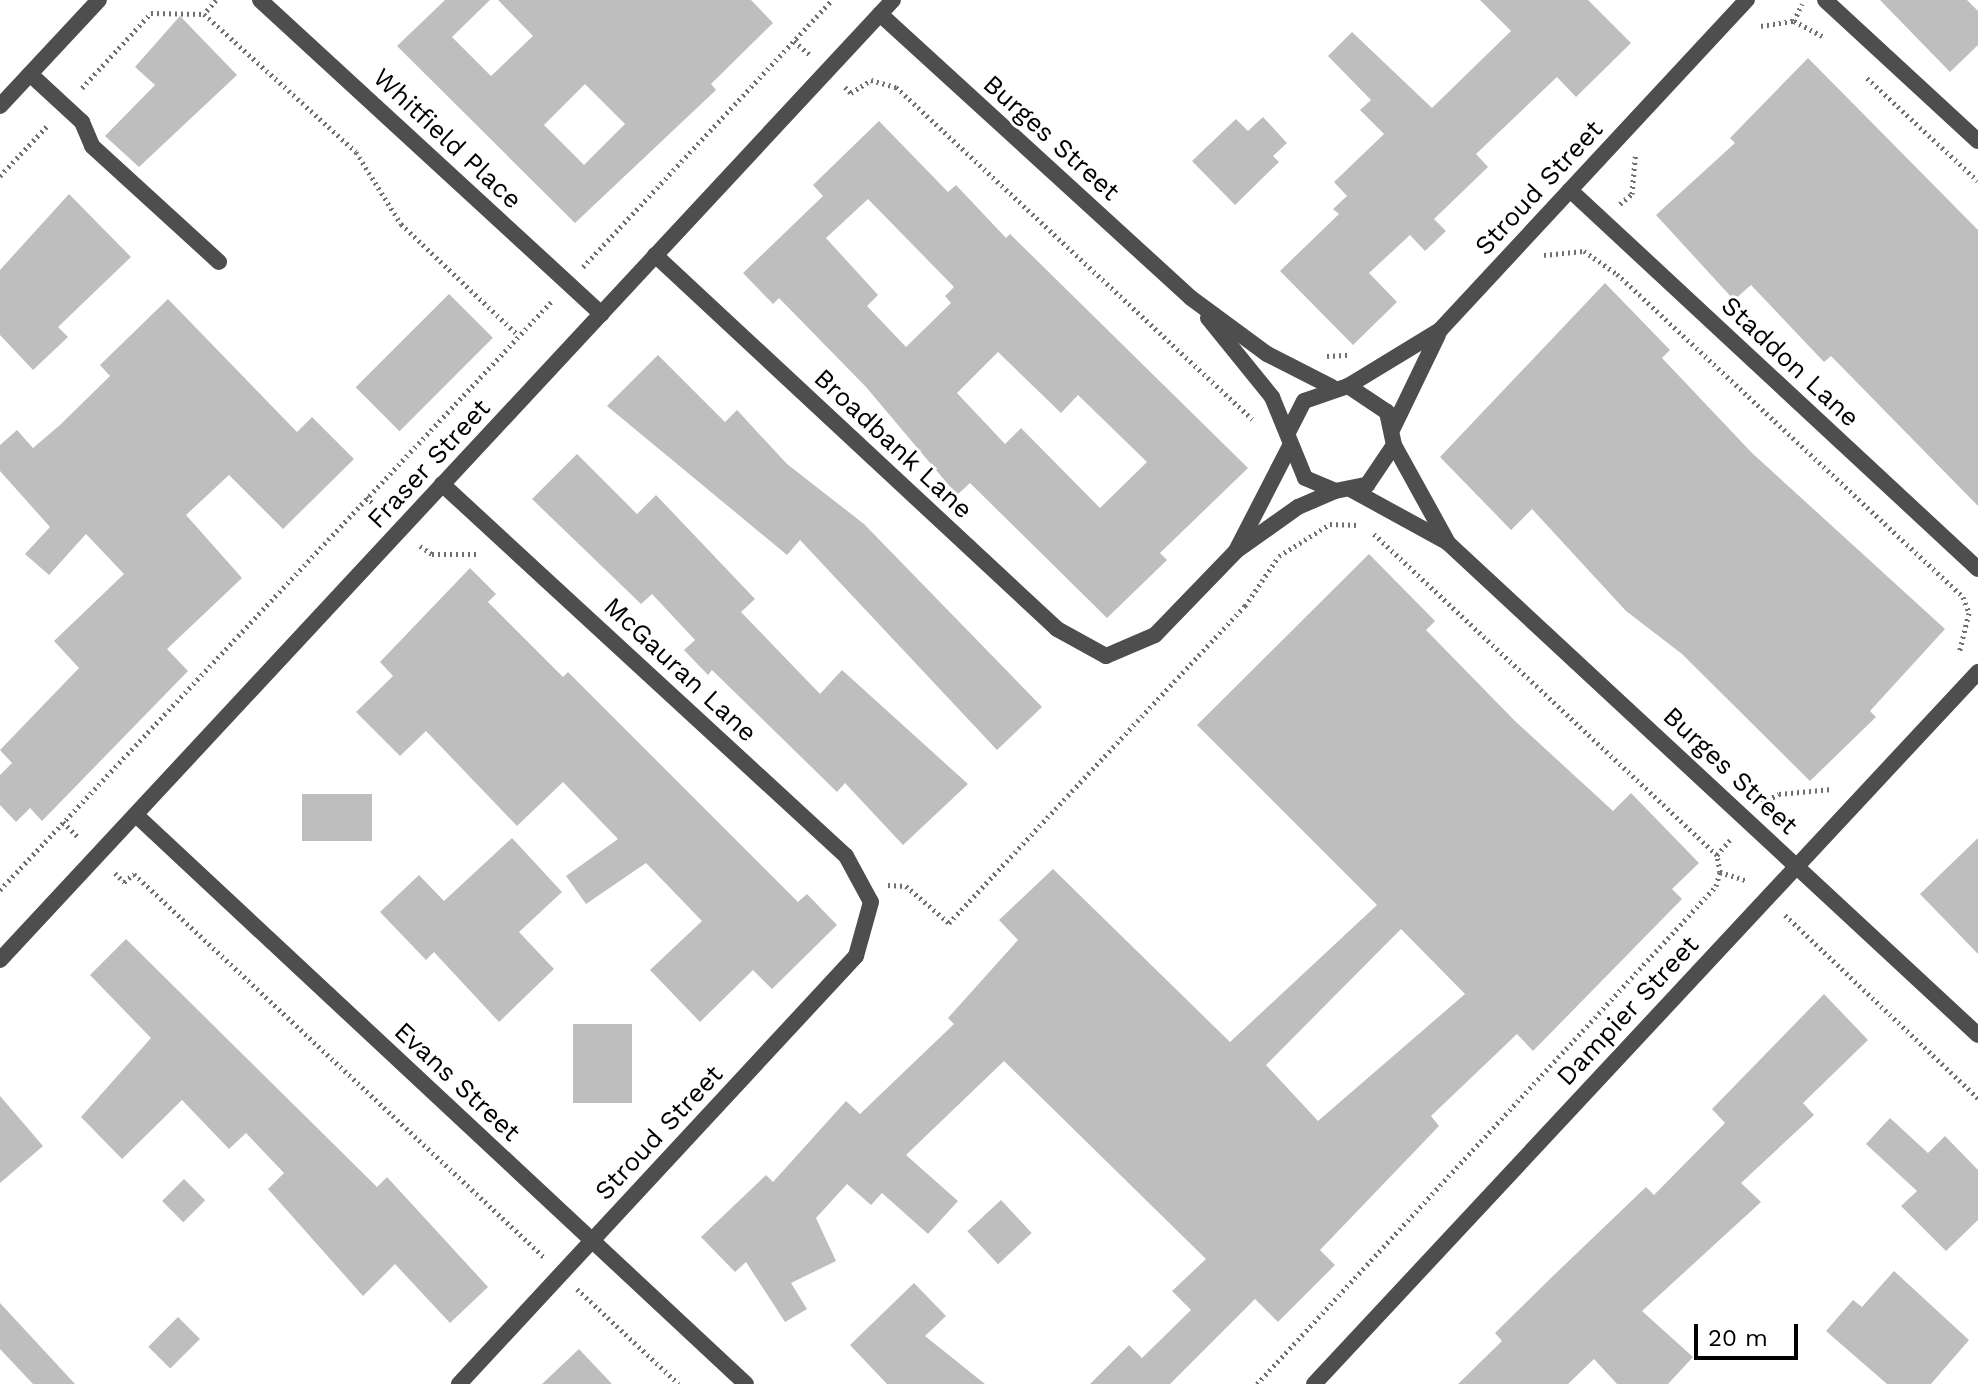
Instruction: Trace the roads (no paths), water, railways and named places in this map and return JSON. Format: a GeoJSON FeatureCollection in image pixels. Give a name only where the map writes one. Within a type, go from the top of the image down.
{"type":"FeatureCollection","features":[{"type":"Feature","properties":{"kind":"street"},"geometry":{"type":"LineString","coordinates":[[0,106],[99,0]]}},
{"type":"Feature","properties":{"kind":"street","name":"Whitfield Place"},"geometry":{"type":"LineString","coordinates":[[260,0],[601,314]]}},
{"type":"Feature","properties":{"kind":"street","name":"Fraser Street"},"geometry":{"type":"LineString","coordinates":[[0,960],[893,0]]}},
{"type":"Feature","properties":{"kind":"street","name":"Stroud Street"},"geometry":{"type":"LineString","coordinates":[[1340,386],[1440,330],[1747,0]]}},
{"type":"Feature","properties":{"kind":"street"},"geometry":{"type":"LineString","coordinates":[[1825,0],[1978,141]]}},
{"type":"Feature","properties":{"kind":"street","name":"Burges Street"},"geometry":{"type":"LineString","coordinates":[[880,14],[1191,298],[1267,354],[1340,386]]}},
{"type":"Feature","properties":{"kind":"street"},"geometry":{"type":"LineString","coordinates":[[30,74],[65,106],[92,146],[219,262]]}},
{"type":"Feature","properties":{"kind":"street","name":"Staddon Lane"},"geometry":{"type":"LineString","coordinates":[[1570,190],[1978,569]]}},
{"type":"Feature","properties":{"kind":"street","name":"Broadbank Lane"},"geometry":{"type":"LineString","coordinates":[[655,255],[1057,629],[1106,656],[1155,635],[1236,551]]}},
{"type":"Feature","properties":{"kind":"street","name":"Burges Street"},"geometry":{"type":"LineString","coordinates":[[1191,298],[1252,370],[1289,440]]}},
{"type":"Feature","properties":{"kind":"street"},"geometry":{"type":"LineString","coordinates":[[1236,551],[1298,507],[1380,475],[1393,436],[1440,330]]}},
{"type":"Feature","properties":{"kind":"street"},"geometry":{"type":"LineString","coordinates":[[1236,551],[1289,440],[1304,401],[1340,386],[1377,399],[1393,436]]}},
{"type":"Feature","properties":{"kind":"street","name":"Burges Street"},"geometry":{"type":"LineString","coordinates":[[1393,436],[1448,543]]}},
{"type":"Feature","properties":{"kind":"street"},"geometry":{"type":"LineString","coordinates":[[1289,440],[1305,478],[1343,491]]}},
{"type":"Feature","properties":{"kind":"street","name":"McGauran Lane"},"geometry":{"type":"LineString","coordinates":[[442,484],[846,856],[871,902]]}},
{"type":"Feature","properties":{"kind":"street","name":"Burges Street"},"geometry":{"type":"LineString","coordinates":[[1343,491],[1448,543],[1978,1035]]}},
{"type":"Feature","properties":{"kind":"street","name":"Dampier Street"},"geometry":{"type":"LineString","coordinates":[[1314,1384],[1978,672]]}},
{"type":"Feature","properties":{"kind":"street","name":"Evans Street"},"geometry":{"type":"LineString","coordinates":[[136,815],[746,1384]]}},
{"type":"Feature","properties":{"kind":"street","name":"Stroud Street"},"geometry":{"type":"LineString","coordinates":[[459,1384],[856,956],[871,902]]}}]}
